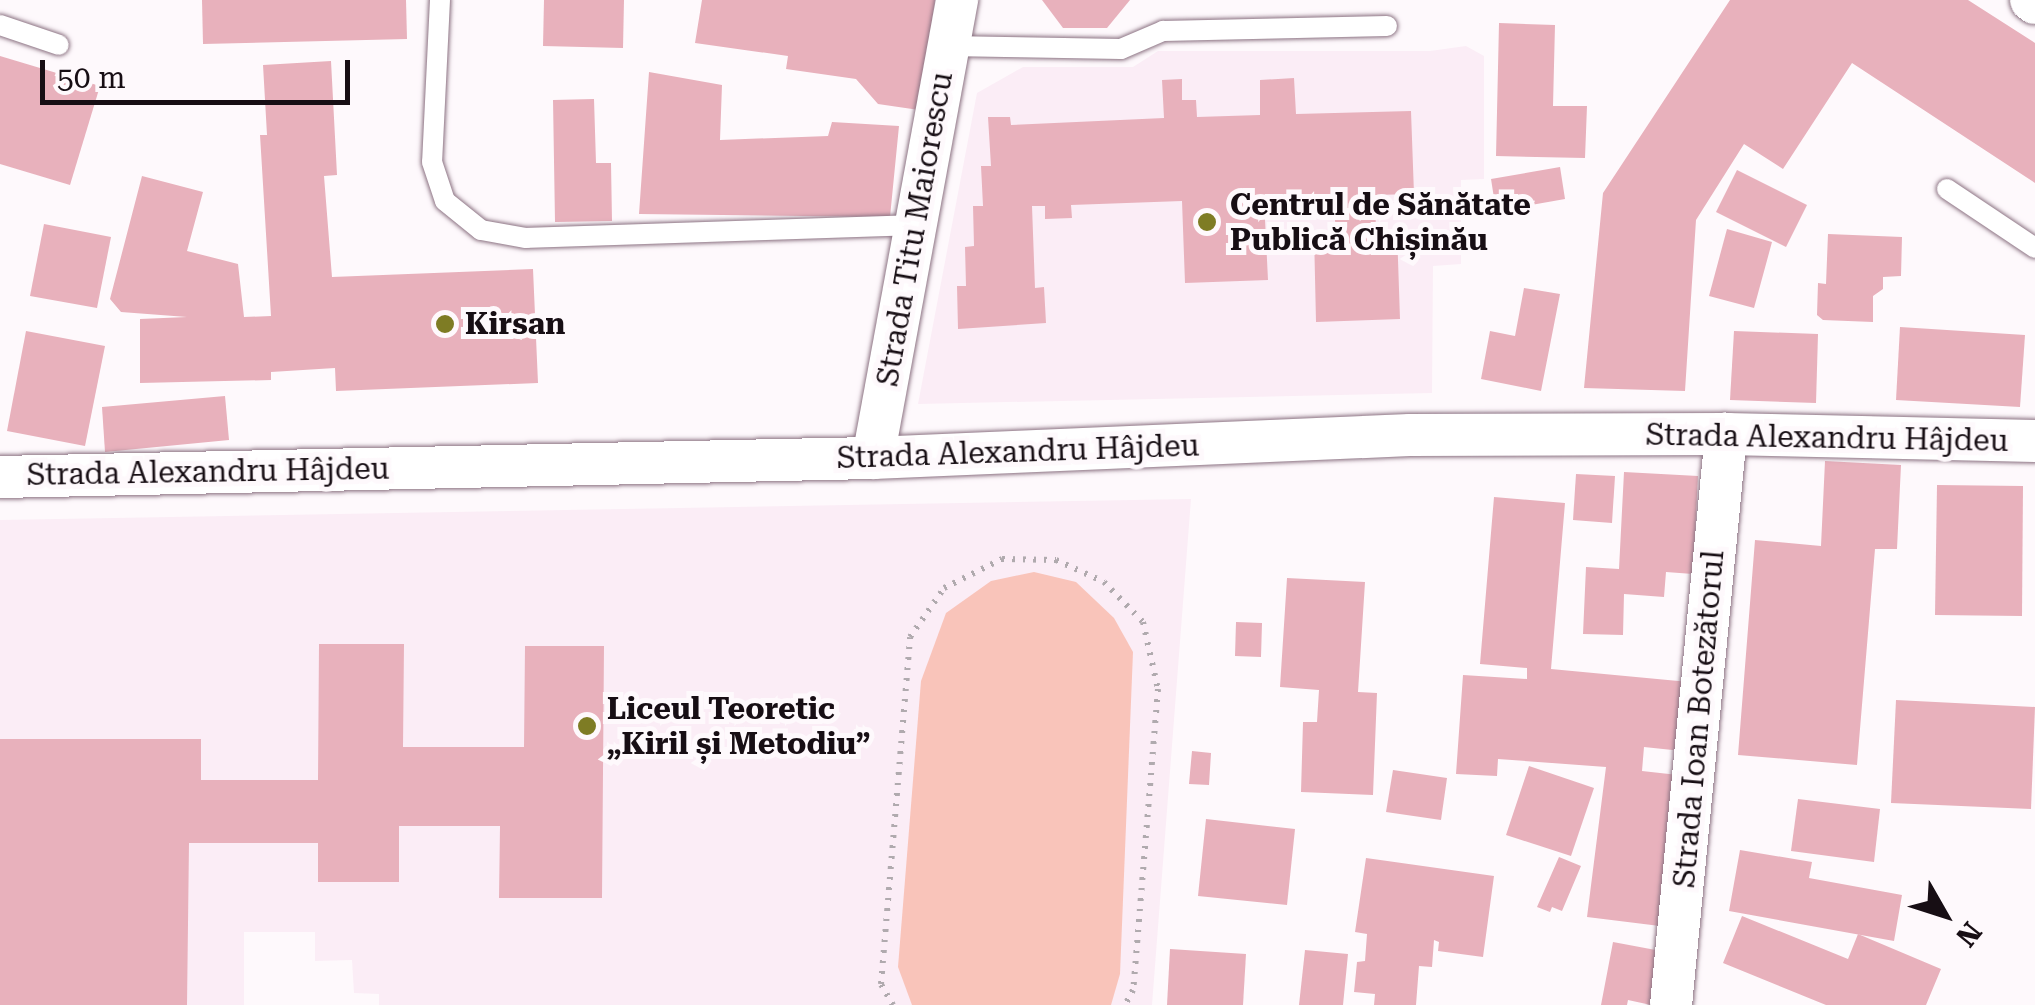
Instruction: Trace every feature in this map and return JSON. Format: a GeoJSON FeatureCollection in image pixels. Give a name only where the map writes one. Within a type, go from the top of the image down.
{"type":"FeatureCollection","features":[{"type":"Feature","properties":{"kind":"street","name":"Strada Titu Maiorescu"},"geometry":{"type":"LineString","coordinates":[[873,458],[957,0]]}},
{"type":"Feature","properties":{"kind":"street","name":"Strada Alexandru Hâjdeu"},"geometry":{"type":"LineString","coordinates":[[0,477],[873,458],[1410,435],[1726,434],[2035,442]]}},
{"type":"Feature","properties":{"kind":"street","name":"Strada Ioan Botezătorul"},"geometry":{"type":"LineString","coordinates":[[1672,1005],[1726,434]]}},
{"type":"Feature","properties":{"kind":"lane"},"geometry":{"type":"LineString","coordinates":[[440,0],[432,162],[445,201],[481,230],[526,238],[915,224]]}},
{"type":"Feature","properties":{"kind":"lane"},"geometry":{"type":"LineString","coordinates":[[0,25],[59,45]]}},
{"type":"Feature","properties":{"kind":"lane"},"geometry":{"type":"LineString","coordinates":[[948,46],[1121,49],[1163,31],[1387,26]]}},
{"type":"Feature","properties":{"kind":"lane"},"geometry":{"type":"LineString","coordinates":[[1947,189],[2035,248]]}},
{"type":"Feature","properties":{"kind":"path"},"geometry":{"type":"LineString","coordinates":[[893,1005],[881,984],[910,637],[944,588],[1002,559],[1056,560],[1104,582],[1143,622],[1158,689],[1132,990],[1125,1005]]}},
{"type":"Feature","properties":{"kind":"shaded area","name":"Centrul de Sănătate Publică Chișinău"},"geometry":{"type":"Polygon","coordinates":[[[1466,46],[1484,56],[1484,179],[1461,180],[1461,264],[1433,266],[1432,393],[918,404],[977,93],[1023,67],[1133,67],[1158,51],[1430,51],[1466,46]]]}},
{"type":"Feature","properties":{"kind":"shaded area","name":"Liceul Teoretic „Kiril și Metodiu”"},"geometry":{"type":"Polygon","coordinates":[[[1191,499],[1152,1005],[379,1005],[379,994],[354,993],[352,960],[315,961],[315,932],[244,932],[244,1005],[0,1005],[0,520],[1191,499]]]}},
{"type":"Feature","properties":{"kind":"shaded area"},"geometry":{"type":"Polygon","coordinates":[[[1034,572],[1076,582],[1114,618],[1133,652],[1120,974],[1111,1005],[912,1005],[898,967],[921,681],[946,613],[991,581],[1034,572]]]}},
{"type":"Feature","properties":{"kind":"building"},"geometry":{"type":"Polygon","coordinates":[[[202,0],[406,0],[407,39],[203,44],[202,0]]]}},
{"type":"Feature","properties":{"kind":"building"},"geometry":{"type":"Polygon","coordinates":[[[544,0],[624,0],[623,48],[543,46],[544,0]]]}},
{"type":"Feature","properties":{"kind":"building"},"geometry":{"type":"Polygon","coordinates":[[[702,0],[935,0],[919,110],[878,104],[856,79],[786,69],[788,56],[695,43],[702,0]]]}},
{"type":"Feature","properties":{"kind":"building"},"geometry":{"type":"Polygon","coordinates":[[[1042,0],[1130,0],[1107,28],[1063,28],[1042,0]]]}},
{"type":"Feature","properties":{"kind":"building"},"geometry":{"type":"Polygon","coordinates":[[[1730,0],[1968,0],[2035,43],[2035,183],[1852,63],[1783,169],[1744,144],[1696,220],[1685,391],[1584,388],[1603,193],[1730,0]]]}},
{"type":"Feature","properties":{"kind":"building"},"geometry":{"type":"Polygon","coordinates":[[[1499,23],[1555,25],[1553,106],[1587,106],[1585,158],[1496,156],[1499,23]]]}},
{"type":"Feature","properties":{"kind":"building"},"geometry":{"type":"Polygon","coordinates":[[[0,56],[100,86],[70,185],[0,164],[0,56]]]}},
{"type":"Feature","properties":{"kind":"building"},"geometry":{"type":"Polygon","coordinates":[[[331,61],[337,175],[324,176],[332,277],[533,269],[538,383],[336,391],[335,368],[271,372],[271,380],[140,383],[140,319],[187,317],[121,312],[110,299],[142,176],[203,192],[187,251],[238,264],[244,317],[271,316],[260,135],[267,135],[263,65],[331,61]]]}},
{"type":"Feature","properties":{"kind":"building"},"geometry":{"type":"Polygon","coordinates":[[[649,72],[722,85],[720,140],[828,136],[832,122],[899,126],[890,217],[639,214],[649,72]]]}},
{"type":"Feature","properties":{"kind":"building"},"geometry":{"type":"Polygon","coordinates":[[[1294,78],[1296,114],[1411,111],[1414,194],[1375,195],[1376,231],[1397,230],[1400,319],[1316,322],[1314,233],[1336,232],[1333,196],[1264,199],[1268,280],[1185,283],[1182,201],[1071,205],[1072,218],[1045,219],[1045,206],[1032,206],[1035,288],[1044,287],[1046,323],[958,329],[957,286],[966,286],[965,247],[974,246],[973,206],[983,206],[981,166],[991,166],[988,117],[1010,117],[1011,125],[1164,118],[1162,80],[1182,79],[1182,100],[1196,100],[1197,117],[1260,115],[1260,80],[1294,78]]]}},
{"type":"Feature","properties":{"kind":"building"},"geometry":{"type":"Polygon","coordinates":[[[594,99],[596,163],[611,163],[612,221],[555,222],[553,100],[594,99]]]}},
{"type":"Feature","properties":{"kind":"building"},"geometry":{"type":"Polygon","coordinates":[[[1560,167],[1565,199],[1496,211],[1491,179],[1560,167]]]}},
{"type":"Feature","properties":{"kind":"building"},"geometry":{"type":"Polygon","coordinates":[[[1737,170],[1807,205],[1786,247],[1716,212],[1737,170]]]}},
{"type":"Feature","properties":{"kind":"building"},"geometry":{"type":"Polygon","coordinates":[[[44,224],[111,237],[97,308],[30,296],[44,224]]]}},
{"type":"Feature","properties":{"kind":"building"},"geometry":{"type":"Polygon","coordinates":[[[1727,229],[1772,242],[1754,308],[1709,296],[1727,229]]]}},
{"type":"Feature","properties":{"kind":"building"},"geometry":{"type":"Polygon","coordinates":[[[1828,234],[1902,237],[1901,276],[1883,277],[1883,289],[1873,296],[1873,322],[1823,320],[1817,315],[1818,283],[1826,284],[1828,234]]]}},
{"type":"Feature","properties":{"kind":"building"},"geometry":{"type":"Polygon","coordinates":[[[1524,288],[1560,294],[1541,391],[1481,379],[1490,331],[1515,336],[1524,288]]]}},
{"type":"Feature","properties":{"kind":"building"},"geometry":{"type":"Polygon","coordinates":[[[1900,327],[2025,335],[2020,407],[1896,400],[1900,327]]]}},
{"type":"Feature","properties":{"kind":"building"},"geometry":{"type":"Polygon","coordinates":[[[26,331],[105,346],[85,446],[7,431],[26,331]]]}},
{"type":"Feature","properties":{"kind":"building"},"geometry":{"type":"Polygon","coordinates":[[[1734,331],[1818,334],[1816,403],[1730,400],[1734,331]]]}},
{"type":"Feature","properties":{"kind":"building"},"geometry":{"type":"Polygon","coordinates":[[[225,396],[229,440],[105,452],[102,407],[225,396]]]}},
{"type":"Feature","properties":{"kind":"building"},"geometry":{"type":"Polygon","coordinates":[[[1825,461],[1901,465],[1897,549],[1875,549],[1857,765],[1738,755],[1755,540],[1821,546],[1825,461]]]}},
{"type":"Feature","properties":{"kind":"building"},"geometry":{"type":"Polygon","coordinates":[[[1624,472],[1698,476],[1693,574],[1666,572],[1664,597],[1624,594],[1623,635],[1583,634],[1586,567],[1619,569],[1624,472]]]}},
{"type":"Feature","properties":{"kind":"building"},"geometry":{"type":"Polygon","coordinates":[[[1576,474],[1615,476],[1612,523],[1573,520],[1576,474]]]}},
{"type":"Feature","properties":{"kind":"building"},"geometry":{"type":"Polygon","coordinates":[[[1937,485],[2023,486],[2022,616],[1935,615],[1937,485]]]}},
{"type":"Feature","properties":{"kind":"building"},"geometry":{"type":"Polygon","coordinates":[[[1494,497],[1565,503],[1551,669],[1689,682],[1682,751],[1644,747],[1642,771],[1687,776],[1668,927],[1587,917],[1606,767],[1498,759],[1497,776],[1456,774],[1463,675],[1527,679],[1527,668],[1480,664],[1494,497]]]}},
{"type":"Feature","properties":{"kind":"building"},"geometry":{"type":"Polygon","coordinates":[[[1287,578],[1365,582],[1358,692],[1377,693],[1373,795],[1301,792],[1303,722],[1317,722],[1319,690],[1280,687],[1287,578]]]}},
{"type":"Feature","properties":{"kind":"building"},"geometry":{"type":"Polygon","coordinates":[[[1236,622],[1262,623],[1261,657],[1235,656],[1236,622]]]}},
{"type":"Feature","properties":{"kind":"building"},"geometry":{"type":"Polygon","coordinates":[[[319,644],[404,644],[403,747],[524,747],[525,646],[604,646],[602,898],[499,898],[500,826],[399,826],[399,882],[318,882],[318,843],[189,843],[187,1005],[0,1005],[0,739],[201,739],[201,780],[318,780],[319,644]]]}},
{"type":"Feature","properties":{"kind":"building"},"geometry":{"type":"Polygon","coordinates":[[[1896,700],[2035,707],[2031,809],[1891,803],[1896,700]]]}},
{"type":"Feature","properties":{"kind":"building"},"geometry":{"type":"Polygon","coordinates":[[[1192,751],[1211,753],[1209,785],[1189,784],[1192,751]]]}},
{"type":"Feature","properties":{"kind":"building"},"geometry":{"type":"Polygon","coordinates":[[[1529,766],[1594,788],[1571,856],[1506,835],[1529,766]]]}},
{"type":"Feature","properties":{"kind":"building"},"geometry":{"type":"Polygon","coordinates":[[[1393,770],[1447,778],[1441,820],[1386,812],[1393,770]]]}},
{"type":"Feature","properties":{"kind":"building"},"geometry":{"type":"Polygon","coordinates":[[[1798,799],[1880,809],[1874,862],[1791,851],[1798,799]]]}},
{"type":"Feature","properties":{"kind":"building"},"geometry":{"type":"Polygon","coordinates":[[[1206,819],[1295,829],[1287,905],[1198,896],[1206,819]]]}},
{"type":"Feature","properties":{"kind":"building"},"geometry":{"type":"Polygon","coordinates":[[[1740,850],[1812,862],[1809,878],[1902,895],[1894,941],[1729,911],[1740,850]]]}},
{"type":"Feature","properties":{"kind":"building"},"geometry":{"type":"Polygon","coordinates":[[[1559,857],[1581,866],[1562,911],[1552,907],[1550,912],[1537,907],[1559,857]]]}},
{"type":"Feature","properties":{"kind":"building"},"geometry":{"type":"Polygon","coordinates":[[[1366,858],[1494,876],[1483,957],[1438,951],[1439,942],[1434,940],[1432,967],[1419,966],[1416,1005],[1374,1005],[1375,994],[1354,992],[1357,962],[1365,961],[1367,934],[1355,932],[1366,858]]]}},
{"type":"Feature","properties":{"kind":"building"},"geometry":{"type":"Polygon","coordinates":[[[1742,916],[1848,959],[1858,934],[1941,969],[1926,1005],[1826,1005],[1723,963],[1742,916]]]}},
{"type":"Feature","properties":{"kind":"building"},"geometry":{"type":"Polygon","coordinates":[[[1613,942],[1661,951],[1651,1005],[1628,1000],[1627,1005],[1601,1005],[1613,942]]]}},
{"type":"Feature","properties":{"kind":"building"},"geometry":{"type":"Polygon","coordinates":[[[1170,949],[1246,954],[1243,1005],[1167,1005],[1170,949]]]}},
{"type":"Feature","properties":{"kind":"building"},"geometry":{"type":"Polygon","coordinates":[[[1305,950],[1348,954],[1343,1005],[1299,1005],[1305,950]]]}},
{"type":"Feature","properties":{"kind":"place","name":"Centrul de Sănătate Publică Chișinău"},"geometry":{"type":"Point","coordinates":[1207,222]}},
{"type":"Feature","properties":{"kind":"place","name":"Kirsan"},"geometry":{"type":"Point","coordinates":[445,324]}},
{"type":"Feature","properties":{"kind":"place","name":"Liceul Teoretic „Kiril și Metodiu”"},"geometry":{"type":"Point","coordinates":[587,726]}}]}
